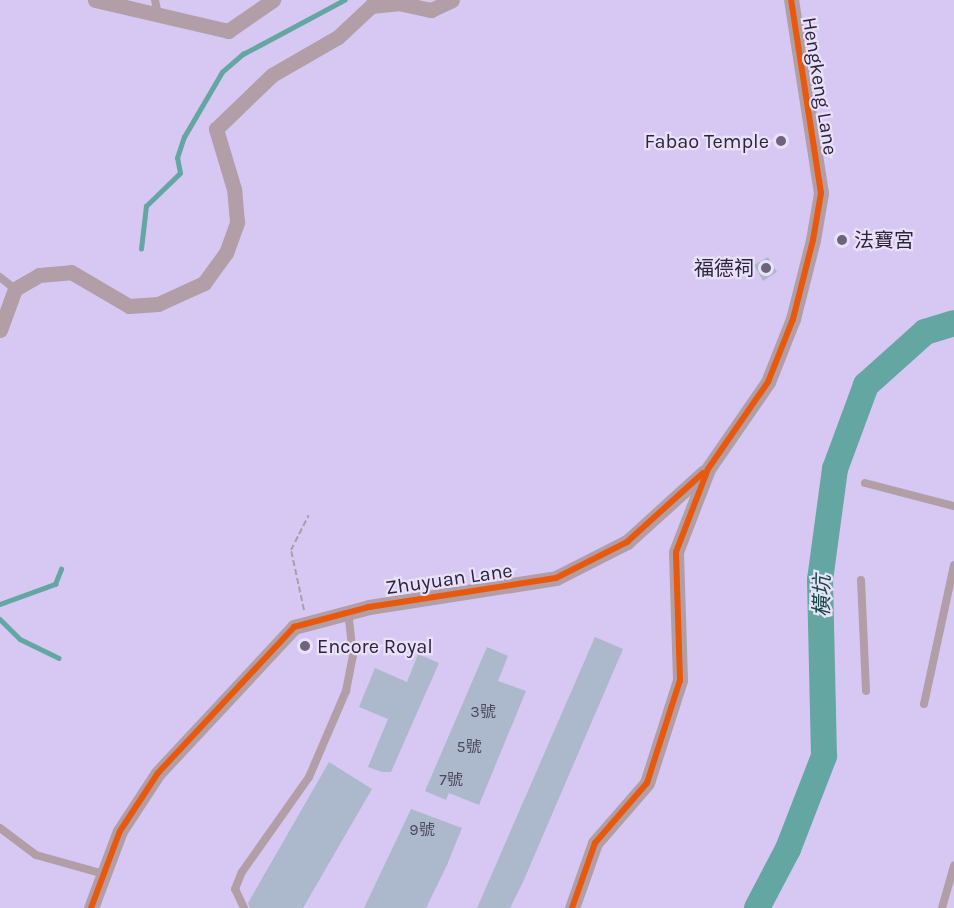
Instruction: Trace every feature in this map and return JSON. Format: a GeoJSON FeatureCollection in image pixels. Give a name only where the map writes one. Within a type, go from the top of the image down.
{"type":"FeatureCollection","features":[{"type":"Feature","properties":{"kind":"street"},"geometry":{"type":"LineString","coordinates":[[95,0],[157,7],[228,31],[273,0]]}},
{"type":"Feature","properties":{"kind":"street"},"geometry":{"type":"LineString","coordinates":[[0,330],[15,289],[39,274],[71,272],[129,306],[158,304],[204,283],[226,253],[237,222],[234,189],[216,129],[272,75],[338,37],[371,6],[398,3],[431,10],[452,0]]}},
{"type":"Feature","properties":{"kind":"street","name":"Hengkeng Lane"},"geometry":{"type":"LineString","coordinates":[[572,908],[595,843],[647,783],[680,681],[676,552],[708,469],[768,382],[793,319],[813,240],[821,193],[791,0]]}},
{"type":"Feature","properties":{"kind":"street","name":"Zhuyuan Lane"},"geometry":{"type":"LineString","coordinates":[[91,908],[120,831],[158,773],[277,641],[308,622],[348,611],[556,578],[627,542],[708,469]]}},
{"type":"Feature","properties":{"kind":"lane"},"geometry":{"type":"LineString","coordinates":[[0,276],[15,289]]}},
{"type":"Feature","properties":{"kind":"lane"},"geometry":{"type":"LineString","coordinates":[[865,483],[954,506]]}},
{"type":"Feature","properties":{"kind":"lane"},"geometry":{"type":"LineString","coordinates":[[924,704],[954,565]]}},
{"type":"Feature","properties":{"kind":"lane"},"geometry":{"type":"LineString","coordinates":[[861,580],[866,691]]}},
{"type":"Feature","properties":{"kind":"lane"},"geometry":{"type":"LineString","coordinates":[[244,908],[235,889],[242,872],[309,777],[346,691],[353,656],[348,611]]}},
{"type":"Feature","properties":{"kind":"lane"},"geometry":{"type":"LineString","coordinates":[[0,828],[36,855],[104,874]]}},
{"type":"Feature","properties":{"kind":"lane"},"geometry":{"type":"LineString","coordinates":[[942,908],[954,866]]}},
{"type":"Feature","properties":{"kind":"path"},"geometry":{"type":"LineString","coordinates":[[308,622],[291,550],[309,515]]}},
{"type":"Feature","properties":{"kind":"shaded area"},"geometry":{"type":"Polygon","coordinates":[[[0,0],[954,0],[954,908],[0,908],[0,0]]]}},
{"type":"Feature","properties":{"kind":"building","name":"福德祠"},"geometry":{"type":"Polygon","coordinates":[[[768,257],[777,272],[763,281],[754,265],[768,257]]]}},
{"type":"Feature","properties":{"kind":"building"},"geometry":{"type":"Polygon","coordinates":[[[595,637],[623,649],[523,882],[510,908],[477,908],[595,637]]]}},
{"type":"Feature","properties":{"kind":"building"},"geometry":{"type":"Polygon","coordinates":[[[487,647],[508,656],[498,681],[526,691],[479,805],[449,793],[446,800],[425,791],[487,647]]]}},
{"type":"Feature","properties":{"kind":"building"},"geometry":{"type":"Polygon","coordinates":[[[418,654],[439,663],[391,772],[382,772],[368,767],[388,719],[359,707],[375,668],[407,682],[418,654]]]}},
{"type":"Feature","properties":{"kind":"building"},"geometry":{"type":"Polygon","coordinates":[[[329,762],[372,789],[303,908],[250,908],[248,903],[329,762]]]}},
{"type":"Feature","properties":{"kind":"building"},"geometry":{"type":"Polygon","coordinates":[[[411,809],[462,828],[447,865],[426,908],[364,908],[411,809]]]}},
{"type":"Feature","properties":{"kind":"waterway"},"geometry":{"type":"LineString","coordinates":[[141,249],[146,206],[180,173],[177,158],[184,137],[222,72],[243,54],[344,0]]}},
{"type":"Feature","properties":{"kind":"waterway","name":"橫坑"},"geometry":{"type":"LineString","coordinates":[[757,908],[788,849],[824,756],[820,580],[835,469],[866,385],[925,332],[954,323]]}},
{"type":"Feature","properties":{"kind":"waterway"},"geometry":{"type":"LineString","coordinates":[[0,604],[55,584],[61,569]]}},
{"type":"Feature","properties":{"kind":"waterway"},"geometry":{"type":"LineString","coordinates":[[0,619],[20,639],[59,658]]}},
{"type":"Feature","properties":{"kind":"cycle path"},"geometry":{"type":"LineString","coordinates":[[572,908],[595,843],[647,783],[680,680],[676,552],[708,469],[768,382],[793,319],[813,240],[821,193],[791,0]]}},
{"type":"Feature","properties":{"kind":"cycle path"},"geometry":{"type":"LineString","coordinates":[[91,908],[120,831],[158,773],[294,627],[369,607],[556,578],[627,542],[703,473]]}},
{"type":"Feature","properties":{"kind":"place","name":"Fabao Temple"},"geometry":{"type":"Point","coordinates":[781,141]}},
{"type":"Feature","properties":{"kind":"place","name":"法寶宮"},"geometry":{"type":"Point","coordinates":[842,240]}},
{"type":"Feature","properties":{"kind":"place","name":"福德祠"},"geometry":{"type":"Point","coordinates":[766,268]}},
{"type":"Feature","properties":{"kind":"place","name":"Encore Royal"},"geometry":{"type":"Point","coordinates":[305,646]}}]}
